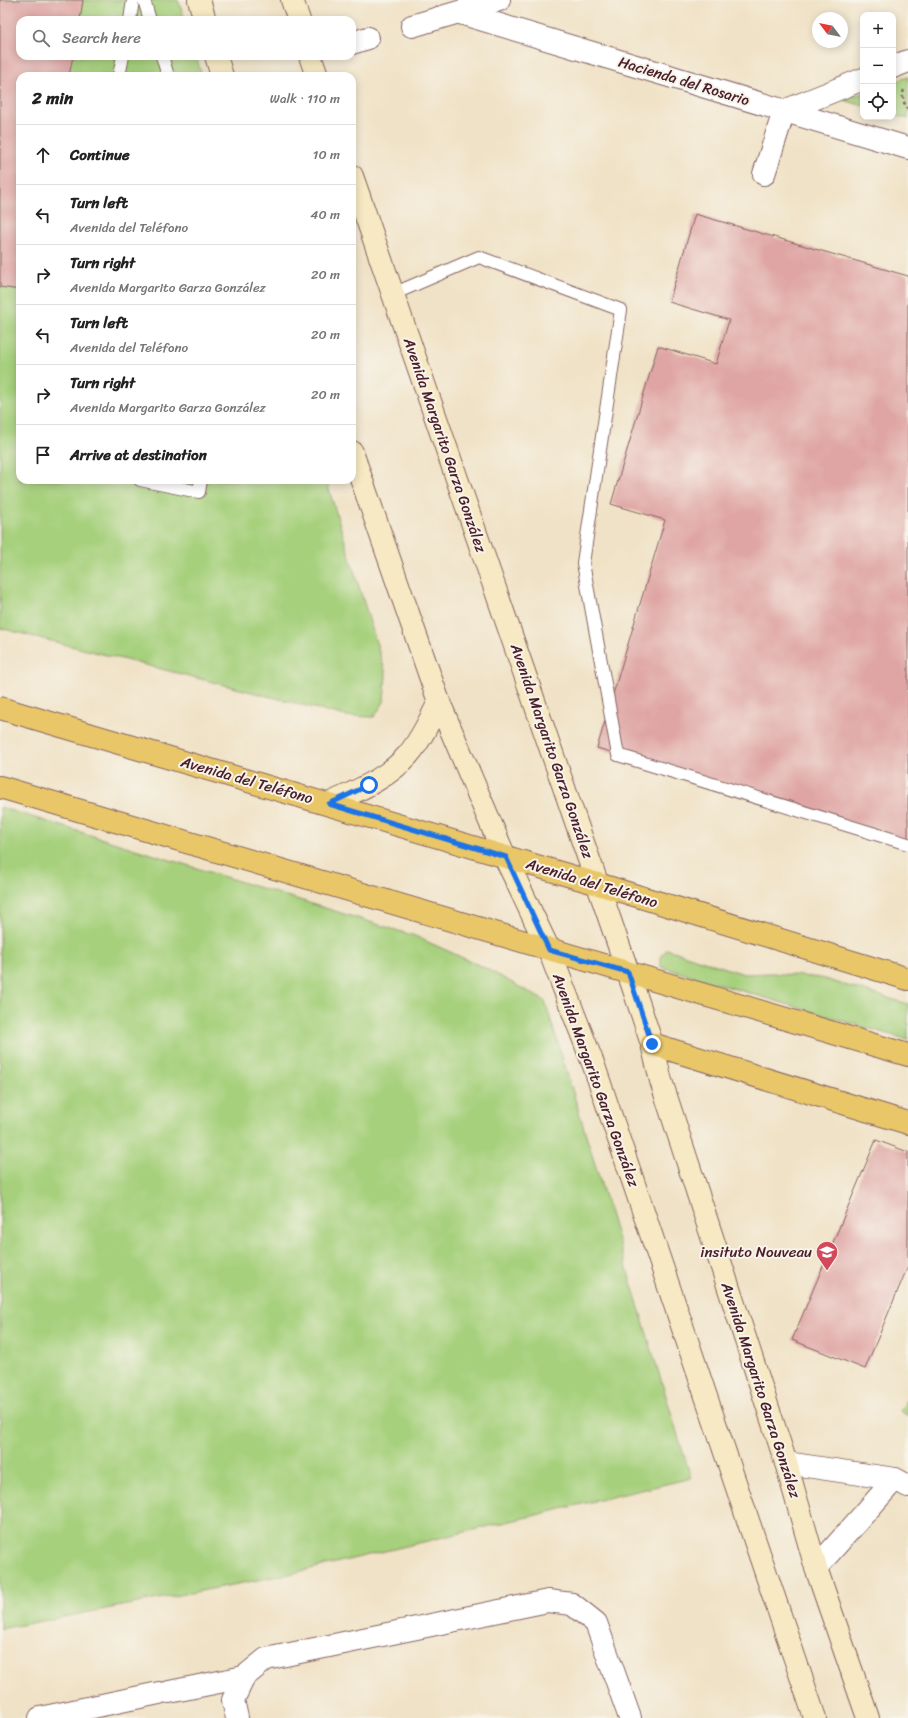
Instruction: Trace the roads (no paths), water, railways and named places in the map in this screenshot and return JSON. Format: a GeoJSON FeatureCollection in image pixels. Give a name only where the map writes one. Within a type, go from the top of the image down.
{"type":"FeatureCollection","features":[{"type":"Feature","properties":{"kind":"main road"},"geometry":{"type":"LineString","coordinates":[[200,0],[204,16]]}},
{"type":"Feature","properties":{"kind":"main road"},"geometry":{"type":"LineString","coordinates":[[292,0],[298,16]]}},
{"type":"Feature","properties":{"kind":"main road"},"geometry":{"type":"LineString","coordinates":[[217,60],[221,72]]}},
{"type":"Feature","properties":{"kind":"main road"},"geometry":{"type":"LineString","coordinates":[[311,60],[316,72]]}},
{"type":"Feature","properties":{"kind":"main road","name":"Avenida Margarito Garza González"},"geometry":{"type":"LineString","coordinates":[[356,188],[628,972],[652,1044],[661,1081],[786,1463],[816,1568],[868,1718]]}},
{"type":"Feature","properties":{"kind":"main road","name":"Avenida Margarito Garza González"},"geometry":{"type":"LineString","coordinates":[[356,463],[439,702],[506,857],[549,950],[596,1074],[815,1718]]}},
{"type":"Feature","properties":{"kind":"main road"},"geometry":{"type":"LineString","coordinates":[[329,804],[369,785],[393,769],[403,760],[418,740],[439,702]]}},
{"type":"Feature","properties":{"kind":"main road","name":"Avenida del Teléfono"},"geometry":{"type":"LineString","coordinates":[[0,708],[598,884],[908,979]]}},
{"type":"Feature","properties":{"kind":"main road"},"geometry":{"type":"LineString","coordinates":[[0,787],[908,1055]]}},
{"type":"Feature","properties":{"kind":"main road"},"geometry":{"type":"LineString","coordinates":[[652,1044],[908,1123]]}},
{"type":"Feature","properties":{"kind":"street"},"geometry":{"type":"LineString","coordinates":[[412,26],[460,13],[499,0]]}},
{"type":"Feature","properties":{"kind":"street","name":"Hacienda del Rosario"},"geometry":{"type":"LineString","coordinates":[[460,13],[908,148]]}},
{"type":"Feature","properties":{"kind":"street"},"geometry":{"type":"LineString","coordinates":[[896,66],[908,61]]}},
{"type":"Feature","properties":{"kind":"street"},"geometry":{"type":"LineString","coordinates":[[764,174],[784,111],[860,80]]}},
{"type":"Feature","properties":{"kind":"street"},"geometry":{"type":"LineString","coordinates":[[786,1463],[902,1483]]}},
{"type":"Feature","properties":{"kind":"street"},"geometry":{"type":"LineString","coordinates":[[816,1568],[902,1483]]}},
{"type":"Feature","properties":{"kind":"street"},"geometry":{"type":"LineString","coordinates":[[237,1718],[233,1700],[244,1677],[266,1659],[548,1601],[572,1604],[596,1623],[630,1718]]}},
{"type":"Feature","properties":{"kind":"street"},"geometry":{"type":"LineString","coordinates":[[40,1718],[64,1716],[164,1692],[244,1677]]}},
{"type":"Feature","properties":{"kind":"lane"},"geometry":{"type":"LineString","coordinates":[[131,16],[133,0]]}},
{"type":"Feature","properties":{"kind":"lane"},"geometry":{"type":"LineString","coordinates":[[144,0],[149,16]]}},
{"type":"Feature","properties":{"kind":"lane"},"geometry":{"type":"LineString","coordinates":[[120,72],[122,60]]}},
{"type":"Feature","properties":{"kind":"lane"},"geometry":{"type":"LineString","coordinates":[[163,60],[167,72]]}},
{"type":"Feature","properties":{"kind":"lane"},"geometry":{"type":"LineString","coordinates":[[393,294],[479,257],[621,310],[583,563],[618,755],[908,844]]}},
{"type":"Feature","properties":{"kind":"lane"},"geometry":{"type":"LineString","coordinates":[[160,484],[199,492],[200,484]]}},
{"type":"Feature","properties":{"kind":"place","name":"insituto Nouveau"},"geometry":{"type":"Point","coordinates":[827,1272]}}]}
